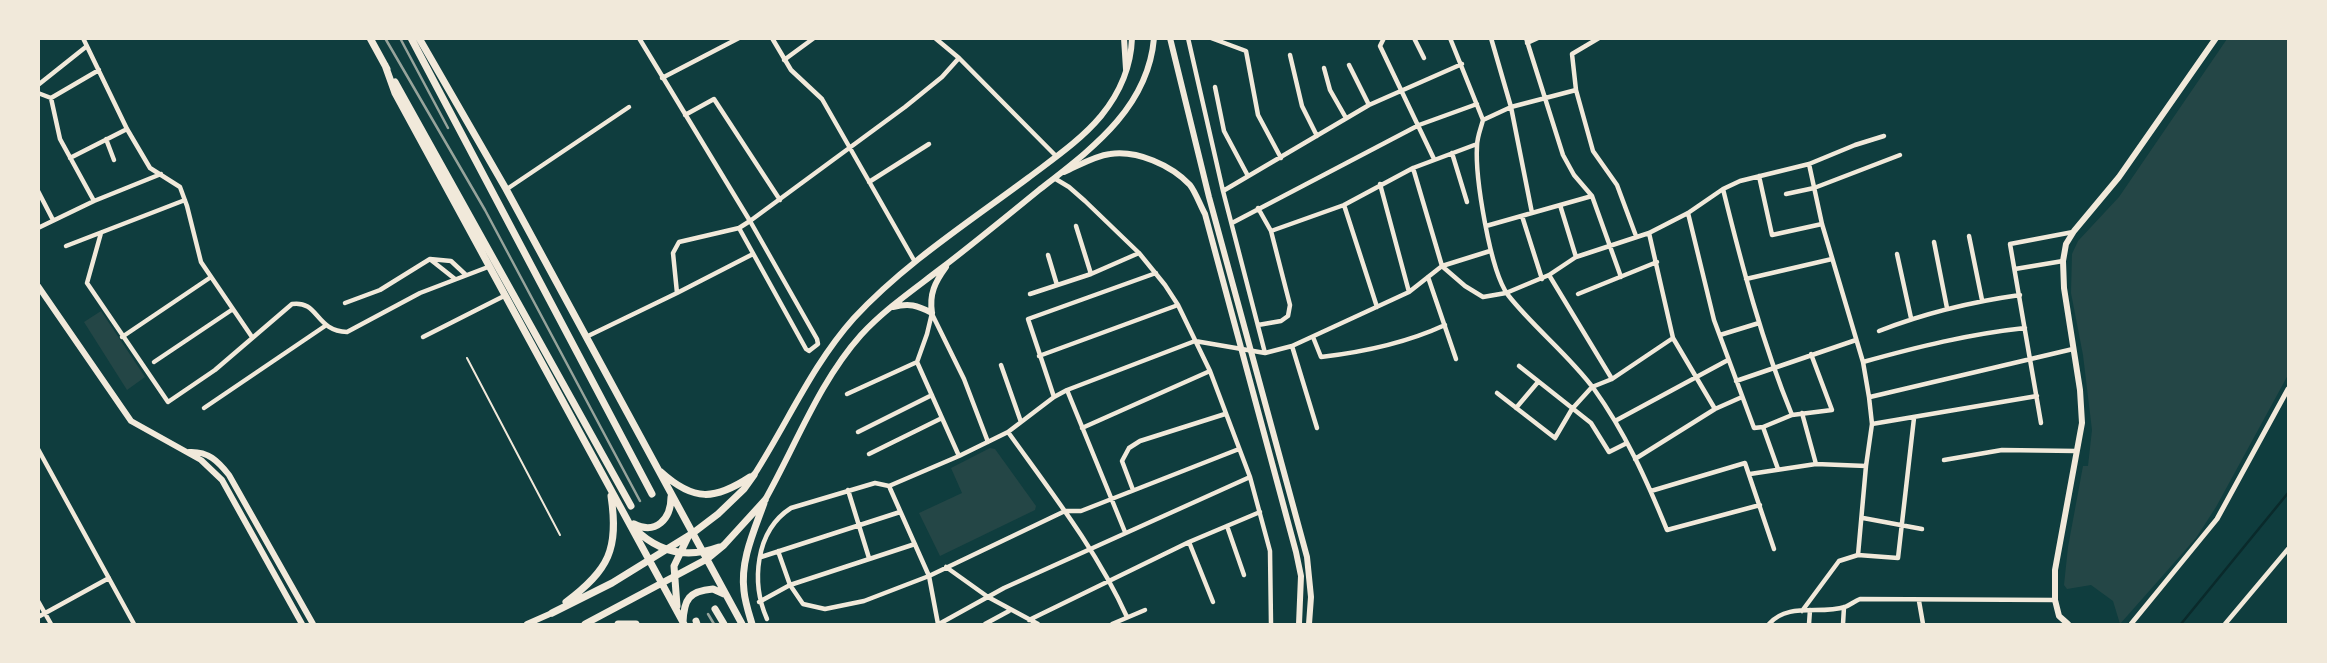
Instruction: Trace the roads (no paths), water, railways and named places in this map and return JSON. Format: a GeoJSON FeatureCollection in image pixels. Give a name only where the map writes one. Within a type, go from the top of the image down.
{"type":"FeatureCollection","features":[{"type":"Feature","properties":{"kind":"highway"},"geometry":{"type":"LineString","coordinates":[[370,38],[631,506]]}},
{"type":"Feature","properties":{"kind":"highway"},"geometry":{"type":"LineString","coordinates":[[411,38],[652,494]]}},
{"type":"Feature","properties":{"kind":"highway"},"geometry":{"type":"LineString","coordinates":[[419,38],[506,189],[742,625]]}},
{"type":"Feature","properties":{"kind":"highway"},"geometry":{"type":"LineString","coordinates":[[385,65],[395,93],[683,624]]}},
{"type":"Feature","properties":{"kind":"highway"},"geometry":{"type":"LineString","coordinates":[[655,467],[674,484],[703,495],[728,491],[754,475]]}},
{"type":"Feature","properties":{"kind":"highway"},"geometry":{"type":"LineString","coordinates":[[683,624],[675,600],[674,566],[679,552],[685,540],[718,514],[744,489],[754,475]]}},
{"type":"Feature","properties":{"kind":"highway"},"geometry":{"type":"LineString","coordinates":[[611,492],[635,524],[644,528],[661,523],[667,518],[671,510],[671,496]]}},
{"type":"Feature","properties":{"kind":"highway"},"geometry":{"type":"LineString","coordinates":[[611,492],[635,528],[648,541],[679,552],[705,555]]}},
{"type":"Feature","properties":{"kind":"highway"},"geometry":{"type":"LineString","coordinates":[[552,613],[592,583],[603,568],[616,527],[611,492]]}},
{"type":"Feature","properties":{"kind":"highway"},"geometry":{"type":"LineString","coordinates":[[585,625],[674,579],[705,555],[724,545],[765,500]]}},
{"type":"Feature","properties":{"kind":"highway"},"geometry":{"type":"LineString","coordinates":[[752,625],[744,592],[744,568],[749,544],[765,500]]}},
{"type":"Feature","properties":{"kind":"highway"},"geometry":{"type":"LineString","coordinates":[[552,613],[612,583],[693,533]]}},
{"type":"Feature","properties":{"kind":"highway"},"geometry":{"type":"LineString","coordinates":[[683,624],[684,606],[692,595],[713,589],[726,595]]}},
{"type":"Feature","properties":{"kind":"highway"},"geometry":{"type":"LineString","coordinates":[[715,609],[724,625]]}},
{"type":"Feature","properties":{"kind":"highway"},"geometry":{"type":"LineString","coordinates":[[618,625],[636,625]]}},
{"type":"Feature","properties":{"kind":"main road"},"geometry":{"type":"LineString","coordinates":[[1124,38],[1126,71]]}},
{"type":"Feature","properties":{"kind":"main road"},"geometry":{"type":"LineString","coordinates":[[754,475],[816,366],[853,319],[883,289],[1056,156],[1101,116],[1120,87],[1132,38]]}},
{"type":"Feature","properties":{"kind":"main road"},"geometry":{"type":"LineString","coordinates":[[765,500],[818,397],[861,335],[891,307],[1062,173],[1117,124],[1136,97],[1146,73],[1154,38]]}},
{"type":"Feature","properties":{"kind":"main road"},"geometry":{"type":"LineString","coordinates":[[1170,38],[1209,197],[1307,556],[1311,574],[1309,625]]}},
{"type":"Feature","properties":{"kind":"main road"},"geometry":{"type":"LineString","coordinates":[[2068,625],[2059,616],[2055,600],[2055,570],[2082,423],[2064,288],[2063,261],[2066,244],[2119,177],[2216,38]]}},
{"type":"Feature","properties":{"kind":"main road"},"geometry":{"type":"LineString","coordinates":[[1062,173],[1107,155],[1123,153],[1145,157],[1172,171],[1190,186],[1205,214],[1301,576],[1299,625]]}},
{"type":"Feature","properties":{"kind":"main road"},"geometry":{"type":"LineString","coordinates":[[932,313],[930,301],[936,280],[953,259]]}},
{"type":"Feature","properties":{"kind":"main road"},"geometry":{"type":"LineString","coordinates":[[38,286],[131,421],[207,465],[222,480],[302,625]]}},
{"type":"Feature","properties":{"kind":"main road"},"geometry":{"type":"LineString","coordinates":[[891,307],[909,303],[932,313]]}},
{"type":"Feature","properties":{"kind":"main road"},"geometry":{"type":"LineString","coordinates":[[188,453],[205,452],[229,475],[313,625]]}},
{"type":"Feature","properties":{"kind":"main road"},"geometry":{"type":"LineString","coordinates":[[527,625],[552,613]]}},
{"type":"Feature","properties":{"kind":"street"},"geometry":{"type":"LineString","coordinates":[[83,38],[127,129],[150,168],[180,187],[201,262],[252,337]]}},
{"type":"Feature","properties":{"kind":"street"},"geometry":{"type":"LineString","coordinates":[[662,78],[739,38]]}},
{"type":"Feature","properties":{"kind":"street"},"geometry":{"type":"LineString","coordinates":[[779,38],[773,41],[791,70],[822,99],[915,263]]}},
{"type":"Feature","properties":{"kind":"street"},"geometry":{"type":"LineString","coordinates":[[785,60],[814,38]]}},
{"type":"Feature","properties":{"kind":"street"},"geometry":{"type":"LineString","coordinates":[[935,38],[959,58],[1056,156]]}},
{"type":"Feature","properties":{"kind":"street"},"geometry":{"type":"LineString","coordinates":[[1188,38],[1223,191],[1265,353]]}},
{"type":"Feature","properties":{"kind":"street"},"geometry":{"type":"LineString","coordinates":[[1211,38],[1246,51],[1258,115],[1281,158]]}},
{"type":"Feature","properties":{"kind":"street"},"geometry":{"type":"LineString","coordinates":[[1384,38],[1380,46],[1434,159]]}},
{"type":"Feature","properties":{"kind":"street"},"geometry":{"type":"LineString","coordinates":[[1414,38],[1423,58]]}},
{"type":"Feature","properties":{"kind":"street"},"geometry":{"type":"LineString","coordinates":[[1450,38],[1483,120],[1477,144],[1486,226],[1490,251],[1506,293],[1592,387],[1627,443],[1667,530],[1760,505]]}},
{"type":"Feature","properties":{"kind":"street"},"geometry":{"type":"LineString","coordinates":[[1490,38],[1511,107],[1532,213]]}},
{"type":"Feature","properties":{"kind":"street"},"geometry":{"type":"LineString","coordinates":[[1538,38],[1527,41],[1563,155],[1574,175],[1592,196],[1621,277]]}},
{"type":"Feature","properties":{"kind":"street"},"geometry":{"type":"LineString","coordinates":[[641,39],[817,339],[818,344],[814,349],[806,349],[739,228]]}},
{"type":"Feature","properties":{"kind":"street"},"geometry":{"type":"LineString","coordinates":[[1595,40],[1573,54],[1576,90],[1594,150],[1617,184],[1636,236]]}},
{"type":"Feature","properties":{"kind":"street"},"geometry":{"type":"LineString","coordinates":[[38,85],[87,46]]}},
{"type":"Feature","properties":{"kind":"street"},"geometry":{"type":"LineString","coordinates":[[1290,55],[1302,106],[1317,136]]}},
{"type":"Feature","properties":{"kind":"street"},"geometry":{"type":"LineString","coordinates":[[677,293],[673,253],[680,242],[739,228],[750,221],[933,85],[959,58]]}},
{"type":"Feature","properties":{"kind":"street"},"geometry":{"type":"LineString","coordinates":[[1223,191],[1368,105],[1462,64]]}},
{"type":"Feature","properties":{"kind":"street"},"geometry":{"type":"LineString","coordinates":[[1349,65],[1368,105]]}},
{"type":"Feature","properties":{"kind":"street"},"geometry":{"type":"LineString","coordinates":[[1324,68],[1330,90],[1346,118]]}},
{"type":"Feature","properties":{"kind":"street"},"geometry":{"type":"LineString","coordinates":[[51,98],[99,70]]}},
{"type":"Feature","properties":{"kind":"street"},"geometry":{"type":"LineString","coordinates":[[1215,88],[1224,131],[1248,176]]}},
{"type":"Feature","properties":{"kind":"street"},"geometry":{"type":"LineString","coordinates":[[1483,120],[1511,107],[1576,90]]}},
{"type":"Feature","properties":{"kind":"street"},"geometry":{"type":"LineString","coordinates":[[38,93],[51,98]]}},
{"type":"Feature","properties":{"kind":"street"},"geometry":{"type":"LineString","coordinates":[[51,98],[60,139],[94,201]]}},
{"type":"Feature","properties":{"kind":"street"},"geometry":{"type":"LineString","coordinates":[[685,115],[713,99],[780,200]]}},
{"type":"Feature","properties":{"kind":"street"},"geometry":{"type":"LineString","coordinates":[[1232,223],[1419,125],[1477,104]]}},
{"type":"Feature","properties":{"kind":"street"},"geometry":{"type":"LineString","coordinates":[[506,189],[629,107]]}},
{"type":"Feature","properties":{"kind":"street"},"geometry":{"type":"LineString","coordinates":[[70,158],[127,129]]}},
{"type":"Feature","properties":{"kind":"street"},"geometry":{"type":"LineString","coordinates":[[1413,168],[1442,266],[1483,297],[1506,293],[1542,279],[1576,257],[1650,233],[1740,181],[1809,164],[1884,136]]}},
{"type":"Feature","properties":{"kind":"street"},"geometry":{"type":"LineString","coordinates":[[106,139],[114,160]]}},
{"type":"Feature","properties":{"kind":"street"},"geometry":{"type":"LineString","coordinates":[[869,182],[929,144]]}},
{"type":"Feature","properties":{"kind":"street"},"geometry":{"type":"LineString","coordinates":[[1271,231],[1343,205],[1413,168],[1477,144]]}},
{"type":"Feature","properties":{"kind":"street"},"geometry":{"type":"LineString","coordinates":[[1452,153],[1467,202]]}},
{"type":"Feature","properties":{"kind":"street"},"geometry":{"type":"LineString","coordinates":[[1786,194],[1814,188],[1900,155]]}},
{"type":"Feature","properties":{"kind":"street"},"geometry":{"type":"LineString","coordinates":[[1809,164],[1822,224],[1863,362],[1869,397],[1872,424],[1858,555]]}},
{"type":"Feature","properties":{"kind":"street"},"geometry":{"type":"LineString","coordinates":[[38,228],[94,201],[162,174]]}},
{"type":"Feature","properties":{"kind":"street"},"geometry":{"type":"LineString","coordinates":[[1759,176],[1772,235],[1822,224]]}},
{"type":"Feature","properties":{"kind":"street"},"geometry":{"type":"LineString","coordinates":[[1054,178],[1077,194],[1139,253],[1178,305],[1210,371],[1250,477],[1270,551],[1271,625]]}},
{"type":"Feature","properties":{"kind":"street"},"geometry":{"type":"LineString","coordinates":[[1380,184],[1409,292]]}},
{"type":"Feature","properties":{"kind":"street"},"geometry":{"type":"LineString","coordinates":[[1723,189],[1772,368],[1792,415]]}},
{"type":"Feature","properties":{"kind":"street"},"geometry":{"type":"LineString","coordinates":[[38,191],[53,220]]}},
{"type":"Feature","properties":{"kind":"street"},"geometry":{"type":"LineString","coordinates":[[1486,226],[1592,196]]}},
{"type":"Feature","properties":{"kind":"street"},"geometry":{"type":"LineString","coordinates":[[66,246],[185,200]]}},
{"type":"Feature","properties":{"kind":"street"},"geometry":{"type":"LineString","coordinates":[[1343,205],[1377,307]]}},
{"type":"Feature","properties":{"kind":"street"},"geometry":{"type":"LineString","coordinates":[[1560,205],[1576,257]]}},
{"type":"Feature","properties":{"kind":"street"},"geometry":{"type":"LineString","coordinates":[[1258,208],[1271,231],[1290,305],[1288,316],[1281,321],[1258,325]]}},
{"type":"Feature","properties":{"kind":"street"},"geometry":{"type":"LineString","coordinates":[[1688,213],[1720,335],[1754,428],[1792,415],[1832,411],[1811,354]]}},
{"type":"Feature","properties":{"kind":"street"},"geometry":{"type":"LineString","coordinates":[[1522,216],[1542,279]]}},
{"type":"Feature","properties":{"kind":"street"},"geometry":{"type":"LineString","coordinates":[[1076,226],[1091,274]]}},
{"type":"Feature","properties":{"kind":"street"},"geometry":{"type":"LineString","coordinates":[[2041,423],[2010,244],[2074,231]]}},
{"type":"Feature","properties":{"kind":"street"},"geometry":{"type":"LineString","coordinates":[[101,233],[87,284],[167,402],[215,370],[292,304],[302,303],[310,307],[325,326],[338,332],[348,332],[419,293],[488,267]]}},
{"type":"Feature","properties":{"kind":"street"},"geometry":{"type":"LineString","coordinates":[[1650,233],[1672,338],[1715,409]]}},
{"type":"Feature","properties":{"kind":"street"},"geometry":{"type":"LineString","coordinates":[[1969,236],[1982,300]]}},
{"type":"Feature","properties":{"kind":"street"},"geometry":{"type":"LineString","coordinates":[[1934,242],[1947,308]]}},
{"type":"Feature","properties":{"kind":"street"},"geometry":{"type":"LineString","coordinates":[[767,619],[759,602],[760,558],[770,528],[780,515],[791,508],[875,483],[889,486],[1008,432],[1054,397],[1068,390],[1195,341],[1265,353],[1292,346],[1409,292],[1442,266],[1490,251]]}},
{"type":"Feature","properties":{"kind":"street"},"geometry":{"type":"LineString","coordinates":[[1030,294],[1091,274],[1139,253]]}},
{"type":"Feature","properties":{"kind":"street"},"geometry":{"type":"LineString","coordinates":[[586,337],[753,254]]}},
{"type":"Feature","properties":{"kind":"street"},"geometry":{"type":"LineString","coordinates":[[1897,254],[1911,318]]}},
{"type":"Feature","properties":{"kind":"street"},"geometry":{"type":"LineString","coordinates":[[1048,255],[1057,285]]}},
{"type":"Feature","properties":{"kind":"street"},"geometry":{"type":"LineString","coordinates":[[345,303],[380,290],[430,259],[451,261],[466,275]]}},
{"type":"Feature","properties":{"kind":"street"},"geometry":{"type":"LineString","coordinates":[[430,259],[455,279]]}},
{"type":"Feature","properties":{"kind":"street"},"geometry":{"type":"LineString","coordinates":[[1746,279],[1832,259]]}},
{"type":"Feature","properties":{"kind":"street"},"geometry":{"type":"LineString","coordinates":[[2015,269],[2063,261]]}},
{"type":"Feature","properties":{"kind":"street"},"geometry":{"type":"LineString","coordinates":[[1578,294],[1657,262]]}},
{"type":"Feature","properties":{"kind":"street"},"geometry":{"type":"LineString","coordinates":[[1054,397],[1028,319],[1156,274]]}},
{"type":"Feature","properties":{"kind":"street"},"geometry":{"type":"LineString","coordinates":[[1549,275],[1612,379]]}},
{"type":"Feature","properties":{"kind":"street"},"geometry":{"type":"LineString","coordinates":[[122,337],[211,277]]}},
{"type":"Feature","properties":{"kind":"street"},"geometry":{"type":"LineString","coordinates":[[1428,277],[1456,359]]}},
{"type":"Feature","properties":{"kind":"street"},"geometry":{"type":"LineString","coordinates":[[1879,331],[1947,308],[2020,295]]}},
{"type":"Feature","properties":{"kind":"street"},"geometry":{"type":"LineString","coordinates":[[424,337],[504,296]]}},
{"type":"Feature","properties":{"kind":"street"},"geometry":{"type":"LineString","coordinates":[[1040,356],[1178,305]]}},
{"type":"Feature","properties":{"kind":"street"},"geometry":{"type":"LineString","coordinates":[[154,362],[233,309]]}},
{"type":"Feature","properties":{"kind":"street"},"geometry":{"type":"LineString","coordinates":[[847,394],[917,362],[928,334],[932,313]]}},
{"type":"Feature","properties":{"kind":"street"},"geometry":{"type":"LineString","coordinates":[[932,313],[964,379],[988,442]]}},
{"type":"Feature","properties":{"kind":"street"},"geometry":{"type":"LineString","coordinates":[[1720,335],[1759,323]]}},
{"type":"Feature","properties":{"kind":"street"},"geometry":{"type":"LineString","coordinates":[[1313,337],[1321,357],[1396,343],[1445,325]]}},
{"type":"Feature","properties":{"kind":"street"},"geometry":{"type":"LineString","coordinates":[[204,408],[325,326]]}},
{"type":"Feature","properties":{"kind":"street"},"geometry":{"type":"LineString","coordinates":[[1863,362],[1982,332],[2025,328]]}},
{"type":"Feature","properties":{"kind":"street"},"geometry":{"type":"LineString","coordinates":[[1497,393],[1555,438],[1572,409],[1592,387],[1612,379],[1672,338]]}},
{"type":"Feature","properties":{"kind":"street"},"geometry":{"type":"LineString","coordinates":[[1736,381],[1856,340]]}},
{"type":"Feature","properties":{"kind":"street"},"geometry":{"type":"LineString","coordinates":[[1292,346],[1317,428]]}},
{"type":"Feature","properties":{"kind":"street"},"geometry":{"type":"LineString","coordinates":[[1869,397],[2073,349]]}},
{"type":"Feature","properties":{"kind":"street"},"geometry":{"type":"LineString","coordinates":[[1615,421],[1728,360]]}},
{"type":"Feature","properties":{"kind":"street"},"geometry":{"type":"LineString","coordinates":[[917,362],[959,456]]}},
{"type":"Feature","properties":{"kind":"street"},"geometry":{"type":"LineString","coordinates":[[1001,365],[1021,422]]}},
{"type":"Feature","properties":{"kind":"street"},"geometry":{"type":"LineString","coordinates":[[1519,366],[1591,423],[1609,452],[1627,443]]}},
{"type":"Feature","properties":{"kind":"street"},"geometry":{"type":"LineString","coordinates":[[1082,428],[1210,371]]}},
{"type":"Feature","properties":{"kind":"street"},"geometry":{"type":"LineString","coordinates":[[1516,408],[1538,382]]}},
{"type":"Feature","properties":{"kind":"street"},"geometry":{"type":"LineString","coordinates":[[2131,625],[2217,519],[2288,389]]}},
{"type":"Feature","properties":{"kind":"street"},"geometry":{"type":"LineString","coordinates":[[1068,390],[1125,532]]}},
{"type":"Feature","properties":{"kind":"street"},"geometry":{"type":"LineString","coordinates":[[858,432],[932,395]]}},
{"type":"Feature","properties":{"kind":"street"},"geometry":{"type":"LineString","coordinates":[[1872,424],[2036,396]]}},
{"type":"Feature","properties":{"kind":"street"},"geometry":{"type":"LineString","coordinates":[[1635,459],[1715,409],[1742,397]]}},
{"type":"Feature","properties":{"kind":"street"},"geometry":{"type":"LineString","coordinates":[[1802,413],[1816,464]]}},
{"type":"Feature","properties":{"kind":"street"},"geometry":{"type":"LineString","coordinates":[[1133,490],[1122,461],[1129,448],[1140,441],[1225,414]]}},
{"type":"Feature","properties":{"kind":"street"},"geometry":{"type":"LineString","coordinates":[[869,454],[942,418]]}},
{"type":"Feature","properties":{"kind":"street"},"geometry":{"type":"LineString","coordinates":[[1802,611],[1839,561],[1858,555],[1898,558],[1914,418]]}},
{"type":"Feature","properties":{"kind":"street"},"geometry":{"type":"LineString","coordinates":[[1763,427],[1778,469]]}},
{"type":"Feature","properties":{"kind":"street"},"geometry":{"type":"LineString","coordinates":[[1008,432],[1091,548],[1127,617]]}},
{"type":"Feature","properties":{"kind":"street"},"geometry":{"type":"LineString","coordinates":[[38,449],[134,625]]}},
{"type":"Feature","properties":{"kind":"street"},"geometry":{"type":"LineString","coordinates":[[778,551],[790,585],[803,604],[825,609],[864,601],[929,576],[1065,511],[1081,511],[1240,449]]}},
{"type":"Feature","properties":{"kind":"street"},"geometry":{"type":"LineString","coordinates":[[1944,460],[2002,450],[2076,451]]}},
{"type":"Feature","properties":{"kind":"street"},"geometry":{"type":"LineString","coordinates":[[1651,491],[1745,463],[1774,549]]}},
{"type":"Feature","properties":{"kind":"street"},"geometry":{"type":"LineString","coordinates":[[1750,474],[1816,464],[1866,466]]}},
{"type":"Feature","properties":{"kind":"street"},"geometry":{"type":"LineString","coordinates":[[889,486],[929,576],[939,625],[988,597],[1250,477]]}},
{"type":"Feature","properties":{"kind":"street"},"geometry":{"type":"LineString","coordinates":[[848,490],[869,558]]}},
{"type":"Feature","properties":{"kind":"street"},"geometry":{"type":"LineString","coordinates":[[760,558],[900,512]]}},
{"type":"Feature","properties":{"kind":"street"},"geometry":{"type":"LineString","coordinates":[[1029,620],[1189,542],[1260,512]]}},
{"type":"Feature","properties":{"kind":"street"},"geometry":{"type":"LineString","coordinates":[[1863,519],[1922,529]]}},
{"type":"Feature","properties":{"kind":"street"},"geometry":{"type":"LineString","coordinates":[[1227,526],[1244,575]]}},
{"type":"Feature","properties":{"kind":"street"},"geometry":{"type":"LineString","coordinates":[[1189,542],[1213,602]]}},
{"type":"Feature","properties":{"kind":"street"},"geometry":{"type":"LineString","coordinates":[[759,602],[790,585],[915,544]]}},
{"type":"Feature","properties":{"kind":"street"},"geometry":{"type":"LineString","coordinates":[[2225,625],[2288,549]]}},
{"type":"Feature","properties":{"kind":"street"},"geometry":{"type":"LineString","coordinates":[[946,567],[988,597],[1038,625]]}},
{"type":"Feature","properties":{"kind":"street"},"geometry":{"type":"LineString","coordinates":[[38,617],[109,578]]}},
{"type":"Feature","properties":{"kind":"street"},"geometry":{"type":"LineString","coordinates":[[1769,625],[1783,614],[1844,607],[1860,599],[2055,600]]}},
{"type":"Feature","properties":{"kind":"street"},"geometry":{"type":"LineString","coordinates":[[38,601],[51,625]]}},
{"type":"Feature","properties":{"kind":"street"},"geometry":{"type":"LineString","coordinates":[[1919,601],[1923,625]]}},
{"type":"Feature","properties":{"kind":"street"},"geometry":{"type":"LineString","coordinates":[[1843,625],[1844,607]]}},
{"type":"Feature","properties":{"kind":"street"},"geometry":{"type":"LineString","coordinates":[[985,625],[1010,610]]}},
{"type":"Feature","properties":{"kind":"street"},"geometry":{"type":"LineString","coordinates":[[1112,625],[1145,610]]}},
{"type":"Feature","properties":{"kind":"street"},"geometry":{"type":"LineString","coordinates":[[1809,625],[1810,610]]}},
{"type":"Feature","properties":{"kind":"lane"},"geometry":{"type":"LineString","coordinates":[[467,358],[560,534]]}},
{"type":"Feature","properties":{"kind":"waterway"},"geometry":{"type":"LineString","coordinates":[[2181,624],[2288,493]]}},
{"type":"Feature","properties":{"kind":"railway"},"geometry":{"type":"LineString","coordinates":[[385,38],[485,210],[640,501]]}},
{"type":"Feature","properties":{"kind":"railway"},"geometry":{"type":"LineString","coordinates":[[400,38],[448,128]]}},
{"type":"Feature","properties":{"kind":"railway"},"geometry":{"type":"LineString","coordinates":[[708,614],[714,624]]}}]}
